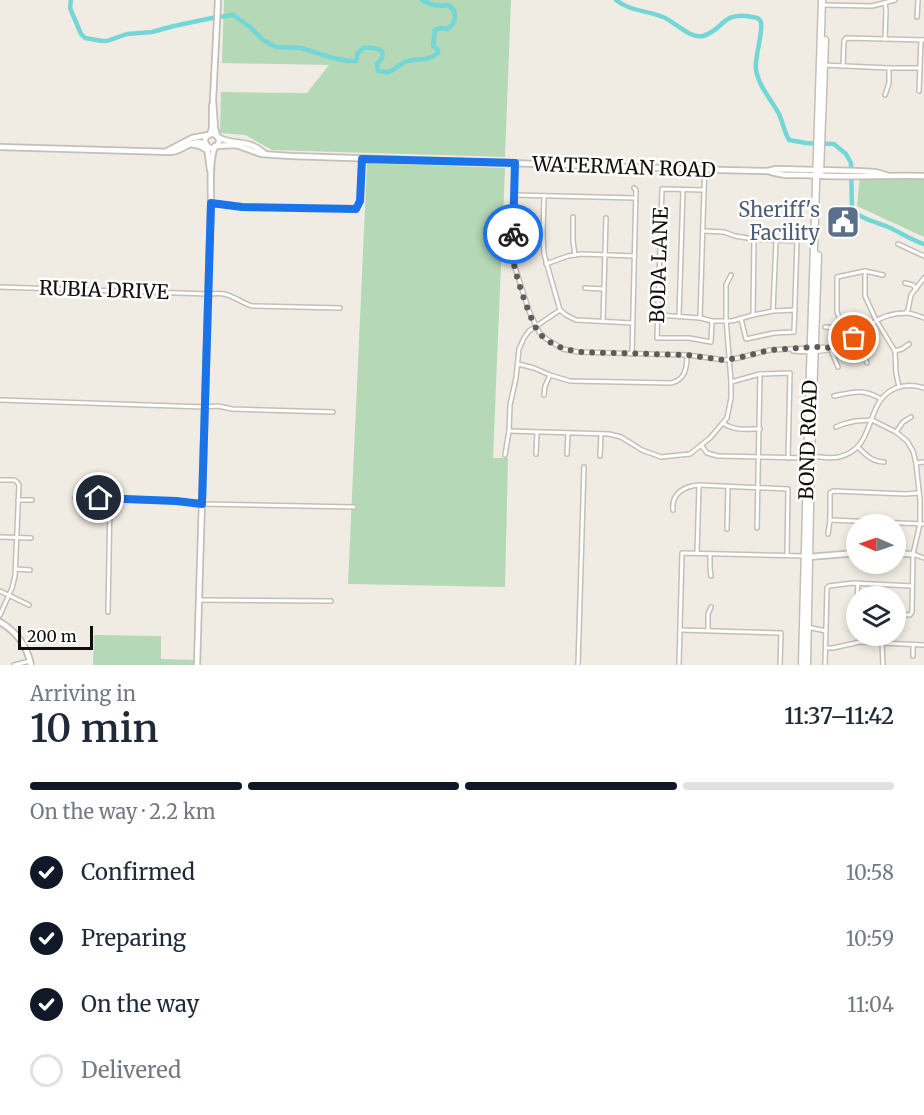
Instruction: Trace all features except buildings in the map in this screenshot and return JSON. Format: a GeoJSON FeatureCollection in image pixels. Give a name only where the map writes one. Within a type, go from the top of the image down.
{"type":"FeatureCollection","features":[{"type":"Feature","properties":{"kind":"main road"},"geometry":{"type":"LineString","coordinates":[[211,172],[206,139],[212,128],[218,0]]}},
{"type":"Feature","properties":{"kind":"main road","name":"BOND ROAD"},"geometry":{"type":"LineString","coordinates":[[804,665],[807,627],[809,457],[821,36],[824,2]]}},
{"type":"Feature","properties":{"kind":"main road","name":"BOND ROAD"},"geometry":{"type":"LineString","coordinates":[[819,138],[824,65],[824,2]]}},
{"type":"Feature","properties":{"kind":"main road"},"geometry":{"type":"LineString","coordinates":[[821,36],[824,65]]}},
{"type":"Feature","properties":{"kind":"main road"},"geometry":{"type":"LineString","coordinates":[[197,665],[211,172],[213,152],[219,142],[215,128],[213,100]]}},
{"type":"Feature","properties":{"kind":"main road"},"geometry":{"type":"LineString","coordinates":[[166,151],[192,138],[214,134],[217,137]]}},
{"type":"Feature","properties":{"kind":"main road","name":"WATERMAN ROAD"},"geometry":{"type":"LineString","coordinates":[[217,137],[224,141],[245,143],[264,153]]}},
{"type":"Feature","properties":{"kind":"main road"},"geometry":{"type":"LineString","coordinates":[[0,147],[147,152],[176,151],[190,144],[216,146]]}},
{"type":"Feature","properties":{"kind":"main road","name":"WATERMAN ROAD"},"geometry":{"type":"LineString","coordinates":[[216,146],[236,145],[261,154],[291,156],[768,171],[776,169],[837,174],[875,172],[886,175],[924,176]]}},
{"type":"Feature","properties":{"kind":"main road","name":"BOND ROAD"},"geometry":{"type":"LineString","coordinates":[[809,457],[808,432],[813,350]]}},
{"type":"Feature","properties":{"kind":"main road"},"geometry":{"type":"LineString","coordinates":[[807,556],[846,554]]}},
{"type":"Feature","properties":{"kind":"main road"},"geometry":{"type":"LineString","coordinates":[[906,554],[913,554]]}},
{"type":"Feature","properties":{"kind":"main road","name":"BOND ROAD"},"geometry":{"type":"LineString","coordinates":[[804,665],[802,650],[807,556]]}},
{"type":"Feature","properties":{"kind":"main road"},"geometry":{"type":"LineString","coordinates":[[804,601],[807,627]]}},
{"type":"Feature","properties":{"kind":"main road"},"geometry":{"type":"LineString","coordinates":[[0,622],[19,638],[27,651],[30,663]]}},
{"type":"Feature","properties":{"kind":"street"},"geometry":{"type":"LineString","coordinates":[[824,2],[872,6],[895,0]]}},
{"type":"Feature","properties":{"kind":"street"},"geometry":{"type":"LineString","coordinates":[[917,17],[918,0]]}},
{"type":"Feature","properties":{"kind":"street"},"geometry":{"type":"LineString","coordinates":[[885,3],[885,39]]}},
{"type":"Feature","properties":{"kind":"street"},"geometry":{"type":"LineString","coordinates":[[843,66],[846,38],[922,40],[918,91]]}},
{"type":"Feature","properties":{"kind":"street"},"geometry":{"type":"LineString","coordinates":[[824,65],[920,68]]}},
{"type":"Feature","properties":{"kind":"street"},"geometry":{"type":"LineString","coordinates":[[885,95],[890,68]]}},
{"type":"Feature","properties":{"kind":"street"},"geometry":{"type":"LineString","coordinates":[[211,203],[242,207],[356,209],[360,201],[362,159]]}},
{"type":"Feature","properties":{"kind":"street"},"geometry":{"type":"LineString","coordinates":[[515,163],[513,261],[536,327],[545,338],[563,349],[578,352],[687,355],[730,360],[770,350],[833,349],[854,338],[876,320],[906,313],[924,318]]}},
{"type":"Feature","properties":{"kind":"street"},"geometry":{"type":"LineString","coordinates":[[700,318],[705,169]]}},
{"type":"Feature","properties":{"kind":"street"},"geometry":{"type":"LineString","coordinates":[[632,354],[636,198],[634,188]]}},
{"type":"Feature","properties":{"kind":"street","name":"BODA LANE"},"geometry":{"type":"LineString","coordinates":[[683,190],[662,189],[657,338],[689,338],[711,342],[712,321]]}},
{"type":"Feature","properties":{"kind":"street"},"geometry":{"type":"LineString","coordinates":[[679,316],[683,190],[704,190]]}},
{"type":"Feature","properties":{"kind":"street"},"geometry":{"type":"LineString","coordinates":[[514,195],[636,198]]}},
{"type":"Feature","properties":{"kind":"street"},"geometry":{"type":"LineString","coordinates":[[544,196],[543,245],[546,264],[560,310],[576,320],[633,322]]}},
{"type":"Feature","properties":{"kind":"street"},"geometry":{"type":"LineString","coordinates":[[573,217],[575,255]]}},
{"type":"Feature","properties":{"kind":"street"},"geometry":{"type":"LineString","coordinates":[[603,321],[606,218]]}},
{"type":"Feature","properties":{"kind":"street"},"geometry":{"type":"LineString","coordinates":[[703,231],[724,232],[754,239],[797,241],[794,332],[774,333],[747,339],[741,319]]}},
{"type":"Feature","properties":{"kind":"street"},"geometry":{"type":"LineString","coordinates":[[753,315],[754,239]]}},
{"type":"Feature","properties":{"kind":"street"},"geometry":{"type":"LineString","coordinates":[[773,311],[776,240]]}},
{"type":"Feature","properties":{"kind":"street"},"geometry":{"type":"LineString","coordinates":[[898,244],[924,256]]}},
{"type":"Feature","properties":{"kind":"street"},"geometry":{"type":"LineString","coordinates":[[546,264],[575,255],[634,256]]}},
{"type":"Feature","properties":{"kind":"street"},"geometry":{"type":"LineString","coordinates":[[865,271],[865,296],[876,320],[895,351],[899,387]]}},
{"type":"Feature","properties":{"kind":"street"},"geometry":{"type":"LineString","coordinates":[[867,363],[861,348],[841,322],[836,306],[837,277],[865,271],[883,275]]}},
{"type":"Feature","properties":{"kind":"street"},"geometry":{"type":"LineString","coordinates":[[509,431],[601,434],[621,437],[642,450],[661,457],[690,454],[710,438],[727,418],[731,399],[731,382],[726,321],[726,285],[732,275]]}},
{"type":"Feature","properties":{"kind":"street"},"geometry":{"type":"LineString","coordinates":[[906,313],[910,298],[924,278]]}},
{"type":"Feature","properties":{"kind":"street"},"geometry":{"type":"LineString","coordinates":[[905,283],[916,289]]}},
{"type":"Feature","properties":{"kind":"street","name":"RUBIA DRIVE"},"geometry":{"type":"LineString","coordinates":[[0,287],[221,294],[252,306],[340,309]]}},
{"type":"Feature","properties":{"kind":"street"},"geometry":{"type":"LineString","coordinates":[[585,288],[604,289]]}},
{"type":"Feature","properties":{"kind":"street"},"geometry":{"type":"LineString","coordinates":[[505,455],[519,349],[530,331],[560,310]]}},
{"type":"Feature","properties":{"kind":"street"},"geometry":{"type":"LineString","coordinates":[[658,315],[732,321],[773,311],[795,310]]}},
{"type":"Feature","properties":{"kind":"street"},"geometry":{"type":"LineString","coordinates":[[825,327],[836,328],[841,322]]}},
{"type":"Feature","properties":{"kind":"street"},"geometry":{"type":"LineString","coordinates":[[895,351],[909,344]]}},
{"type":"Feature","properties":{"kind":"street"},"geometry":{"type":"LineString","coordinates":[[833,349],[837,367]]}},
{"type":"Feature","properties":{"kind":"street"},"geometry":{"type":"LineString","coordinates":[[518,364],[570,381],[671,383],[677,382],[684,374],[687,355]]}},
{"type":"Feature","properties":{"kind":"street"},"geometry":{"type":"LineString","coordinates":[[731,382],[760,374],[790,373],[788,458]]}},
{"type":"Feature","properties":{"kind":"street"},"geometry":{"type":"LineString","coordinates":[[757,528],[760,374]]}},
{"type":"Feature","properties":{"kind":"street"},"geometry":{"type":"LineString","coordinates":[[544,395],[550,375]]}},
{"type":"Feature","properties":{"kind":"street"},"geometry":{"type":"LineString","coordinates":[[701,445],[707,453],[718,456],[840,457],[852,452],[865,438],[881,399],[891,390],[912,385],[924,387]]}},
{"type":"Feature","properties":{"kind":"street"},"geometry":{"type":"LineString","coordinates":[[834,396],[865,391],[881,399]]}},
{"type":"Feature","properties":{"kind":"street"},"geometry":{"type":"LineString","coordinates":[[0,400],[218,406],[232,409],[333,412]]}},
{"type":"Feature","properties":{"kind":"street"},"geometry":{"type":"LineString","coordinates":[[896,432],[903,422],[911,417]]}},
{"type":"Feature","properties":{"kind":"street"},"geometry":{"type":"LineString","coordinates":[[836,427],[856,421],[872,420],[896,432],[907,441],[913,451],[922,524],[913,554],[912,612],[910,615],[906,615]]}},
{"type":"Feature","properties":{"kind":"street"},"geometry":{"type":"LineString","coordinates":[[723,423],[737,429],[760,429]]}},
{"type":"Feature","properties":{"kind":"street"},"geometry":{"type":"LineString","coordinates":[[536,454],[537,432]]}},
{"type":"Feature","properties":{"kind":"street"},"geometry":{"type":"LineString","coordinates":[[567,454],[568,433]]}},
{"type":"Feature","properties":{"kind":"street"},"geometry":{"type":"LineString","coordinates":[[600,456],[601,434]]}},
{"type":"Feature","properties":{"kind":"street"},"geometry":{"type":"LineString","coordinates":[[858,447],[872,460],[884,462]]}},
{"type":"Feature","properties":{"kind":"street"},"geometry":{"type":"LineString","coordinates":[[916,463],[924,462]]}},
{"type":"Feature","properties":{"kind":"street"},"geometry":{"type":"LineString","coordinates":[[578,665],[584,468]]}},
{"type":"Feature","properties":{"kind":"street"},"geometry":{"type":"LineString","coordinates":[[0,480],[14,480],[19,485],[16,569],[14,582],[0,615]]}},
{"type":"Feature","properties":{"kind":"street"},"geometry":{"type":"LineString","coordinates":[[697,553],[699,485]]}},
{"type":"Feature","properties":{"kind":"street"},"geometry":{"type":"LineString","coordinates":[[673,510],[673,500],[689,486],[788,489],[787,555]]}},
{"type":"Feature","properties":{"kind":"street"},"geometry":{"type":"LineString","coordinates":[[727,529],[728,488]]}},
{"type":"Feature","properties":{"kind":"street"},"geometry":{"type":"LineString","coordinates":[[828,534],[830,493],[833,491],[918,493]]}},
{"type":"Feature","properties":{"kind":"street"},"geometry":{"type":"LineString","coordinates":[[75,498],[202,504],[354,507]]}},
{"type":"Feature","properties":{"kind":"street"},"geometry":{"type":"LineString","coordinates":[[108,612],[110,499]]}},
{"type":"Feature","properties":{"kind":"street"},"geometry":{"type":"LineString","coordinates":[[18,500],[32,500]]}},
{"type":"Feature","properties":{"kind":"street"},"geometry":{"type":"LineString","coordinates":[[830,520],[922,524]]}},
{"type":"Feature","properties":{"kind":"street"},"geometry":{"type":"LineString","coordinates":[[0,537],[31,538]]}},
{"type":"Feature","properties":{"kind":"street"},"geometry":{"type":"LineString","coordinates":[[679,665],[682,554],[807,556]]}},
{"type":"Feature","properties":{"kind":"street"},"geometry":{"type":"LineString","coordinates":[[710,554],[711,576]]}},
{"type":"Feature","properties":{"kind":"street"},"geometry":{"type":"LineString","coordinates":[[913,554],[924,558]]}},
{"type":"Feature","properties":{"kind":"street"},"geometry":{"type":"LineString","coordinates":[[16,569],[30,570]]}},
{"type":"Feature","properties":{"kind":"street"},"geometry":{"type":"LineString","coordinates":[[825,665],[827,588],[829,586],[858,584],[912,586]]}},
{"type":"Feature","properties":{"kind":"street"},"geometry":{"type":"LineString","coordinates":[[0,591],[29,605]]}},
{"type":"Feature","properties":{"kind":"street"},"geometry":{"type":"LineString","coordinates":[[199,600],[331,601]]}},
{"type":"Feature","properties":{"kind":"street"},"geometry":{"type":"LineString","coordinates":[[708,630],[708,614],[711,608]]}},
{"type":"Feature","properties":{"kind":"street"},"geometry":{"type":"LineString","coordinates":[[807,627],[826,631]]}},
{"type":"Feature","properties":{"kind":"street"},"geometry":{"type":"LineString","coordinates":[[680,630],[781,633],[780,665]]}},
{"type":"Feature","properties":{"kind":"street"},"geometry":{"type":"LineString","coordinates":[[826,648],[846,645]]}},
{"type":"Feature","properties":{"kind":"street"},"geometry":{"type":"LineString","coordinates":[[906,645],[924,645]]}},
{"type":"Feature","properties":{"kind":"street"},"geometry":{"type":"LineString","coordinates":[[913,645],[913,656]]}},
{"type":"Feature","properties":{"kind":"street"},"geometry":{"type":"LineString","coordinates":[[882,646],[883,665]]}},
{"type":"Feature","properties":{"kind":"street"},"geometry":{"type":"LineString","coordinates":[[14,665],[30,663]]}},
{"type":"Feature","properties":{"kind":"green space"},"geometry":{"type":"Polygon","coordinates":[[[224,0],[511,0],[505,157],[272,150],[245,135],[220,133],[221,92],[307,93],[329,65],[222,63],[224,0]]]}},
{"type":"Feature","properties":{"kind":"green space"},"geometry":{"type":"Polygon","coordinates":[[[367,163],[505,168],[493,458],[508,458],[505,587],[348,584],[367,163]]]}},
{"type":"Feature","properties":{"kind":"green space"},"geometry":{"type":"Polygon","coordinates":[[[924,176],[924,237],[857,206],[860,177],[924,176]]]}},
{"type":"Feature","properties":{"kind":"green space"},"geometry":{"type":"Polygon","coordinates":[[[94,635],[161,636],[161,659],[194,660],[193,665],[93,665],[94,635]]]}},
{"type":"Feature","properties":{"kind":"waterway"},"geometry":{"type":"LineString","coordinates":[[71,0],[70,8],[85,38],[107,41],[127,34],[152,32],[233,15],[263,40],[276,47],[301,48],[348,61],[356,61],[357,54],[363,48],[380,50],[383,55],[377,64],[378,71],[386,72],[405,62],[429,58],[438,53],[433,46],[435,30],[447,29],[453,24],[455,14],[448,5],[434,5],[422,0]]}},
{"type":"Feature","properties":{"kind":"waterway"},"geometry":{"type":"LineString","coordinates":[[616,0],[627,7],[668,19],[688,33],[698,36],[710,33],[734,17],[759,19],[761,29],[756,64],[757,75],[779,114],[789,140],[834,144],[846,154],[851,163],[852,210],[864,218],[924,244]]}},
{"type":"Feature","properties":{"kind":"way so far"},"geometry":{"type":"LineString","coordinates":[[513,234],[513,261],[529,311],[539,332],[563,349],[578,352],[687,355],[724,360],[770,350],[835,348],[854,338]]}},
{"type":"Feature","properties":{"kind":"place","name":"Sheriff's Facility"},"geometry":{"type":"Point","coordinates":[843,222]}},
{"type":"Feature","properties":{"kind":"route"},"geometry":{"type":"LineString","coordinates":[[99,498],[202,504],[211,203],[242,207],[356,209],[360,201],[362,159],[515,163],[513,234]]}}]}
